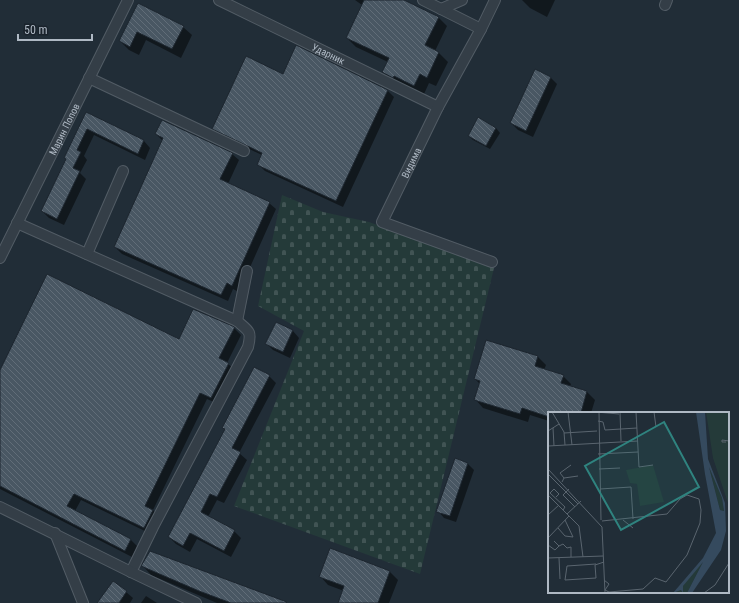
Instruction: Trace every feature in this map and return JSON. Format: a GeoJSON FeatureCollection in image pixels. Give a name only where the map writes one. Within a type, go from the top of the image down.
{"type":"FeatureCollection","features":[{"type":"Feature","properties":{"kind":"street","name":"Марин Попов"},"geometry":{"type":"LineString","coordinates":[[0,258],[128,0]]}},
{"type":"Feature","properties":{"kind":"street","name":"Ударник"},"geometry":{"type":"LineString","coordinates":[[219,0],[438,107]]}},
{"type":"Feature","properties":{"kind":"street"},"geometry":{"type":"LineString","coordinates":[[423,0],[481,29]]}},
{"type":"Feature","properties":{"kind":"street"},"geometry":{"type":"LineString","coordinates":[[441,9],[462,0]]}},
{"type":"Feature","properties":{"kind":"street","name":"Видима"},"geometry":{"type":"LineString","coordinates":[[492,262],[382,222],[438,107],[481,29],[495,0]]}},
{"type":"Feature","properties":{"kind":"street"},"geometry":{"type":"LineString","coordinates":[[89,78],[244,151]]}},
{"type":"Feature","properties":{"kind":"street"},"geometry":{"type":"LineString","coordinates":[[87,254],[123,171]]}},
{"type":"Feature","properties":{"kind":"street"},"geometry":{"type":"LineString","coordinates":[[17,223],[237,321],[249,330],[250,337],[248,347],[131,572]]}},
{"type":"Feature","properties":{"kind":"street"},"geometry":{"type":"LineString","coordinates":[[237,321],[247,271]]}},
{"type":"Feature","properties":{"kind":"street"},"geometry":{"type":"LineString","coordinates":[[0,507],[196,603]]}},
{"type":"Feature","properties":{"kind":"street"},"geometry":{"type":"LineString","coordinates":[[54,533],[84,603]]}},
{"type":"Feature","properties":{"kind":"green space"},"geometry":{"type":"Polygon","coordinates":[[[282,195],[323,212],[369,222],[494,268],[420,574],[234,506],[304,331],[258,306],[282,195]]]}},
{"type":"Feature","properties":{"kind":"building"},"geometry":{"type":"Polygon","coordinates":[[[364,0],[404,0],[439,17],[425,45],[439,52],[427,78],[420,74],[414,86],[394,76],[393,78],[382,72],[389,58],[346,38],[364,0]]]}},
{"type":"Feature","properties":{"kind":"building"},"geometry":{"type":"Polygon","coordinates":[[[138,3],[184,26],[172,49],[137,32],[130,47],[119,41],[138,3]]]}},
{"type":"Feature","properties":{"kind":"building"},"geometry":{"type":"Polygon","coordinates":[[[296,45],[388,90],[336,201],[257,165],[262,153],[212,129],[246,56],[283,74],[296,45]]]}},
{"type":"Feature","properties":{"kind":"building"},"geometry":{"type":"Polygon","coordinates":[[[535,69],[551,77],[526,131],[510,123],[535,69]]]}},
{"type":"Feature","properties":{"kind":"building"},"geometry":{"type":"Polygon","coordinates":[[[86,112],[144,140],[138,154],[87,129],[77,150],[81,152],[73,168],[80,171],[57,219],[41,211],[66,159],[64,158],[86,112]]]}},
{"type":"Feature","properties":{"kind":"building"},"geometry":{"type":"Polygon","coordinates":[[[478,117],[496,128],[486,146],[468,136],[478,117]]]}},
{"type":"Feature","properties":{"kind":"building"},"geometry":{"type":"Polygon","coordinates":[[[162,120],[233,153],[220,179],[270,202],[232,286],[227,283],[221,295],[114,247],[163,138],[155,134],[162,120]]]}},
{"type":"Feature","properties":{"kind":"building"},"geometry":{"type":"Polygon","coordinates":[[[47,274],[179,339],[193,309],[235,327],[219,358],[229,363],[211,398],[200,393],[145,506],[153,510],[144,528],[74,494],[67,506],[131,539],[125,551],[0,486],[0,370],[47,274]]]}},
{"type":"Feature","properties":{"kind":"building"},"geometry":{"type":"Polygon","coordinates":[[[276,322],[293,330],[283,352],[265,344],[276,322]]]}},
{"type":"Feature","properties":{"kind":"building"},"geometry":{"type":"Polygon","coordinates":[[[486,340],[538,356],[535,366],[564,375],[561,383],[587,391],[581,412],[548,412],[548,417],[522,408],[520,414],[474,400],[480,381],[474,379],[486,340]]]}},
{"type":"Feature","properties":{"kind":"building"},"geometry":{"type":"Polygon","coordinates":[[[254,367],[270,375],[232,448],[241,452],[217,497],[210,494],[201,512],[235,530],[224,551],[190,533],[183,546],[168,537],[225,429],[222,428],[254,367]]]}},
{"type":"Feature","properties":{"kind":"building"},"geometry":{"type":"Polygon","coordinates":[[[455,458],[468,463],[450,516],[436,512],[455,458]]]}},
{"type":"Feature","properties":{"kind":"building"},"geometry":{"type":"Polygon","coordinates":[[[330,548],[390,571],[378,603],[338,603],[344,586],[319,577],[330,548]]]}},
{"type":"Feature","properties":{"kind":"building"},"geometry":{"type":"Polygon","coordinates":[[[150,551],[287,602],[231,603],[141,566],[150,551]]]}},
{"type":"Feature","properties":{"kind":"building"},"geometry":{"type":"Polygon","coordinates":[[[113,581],[127,591],[119,603],[97,603],[113,581]]]}}]}
